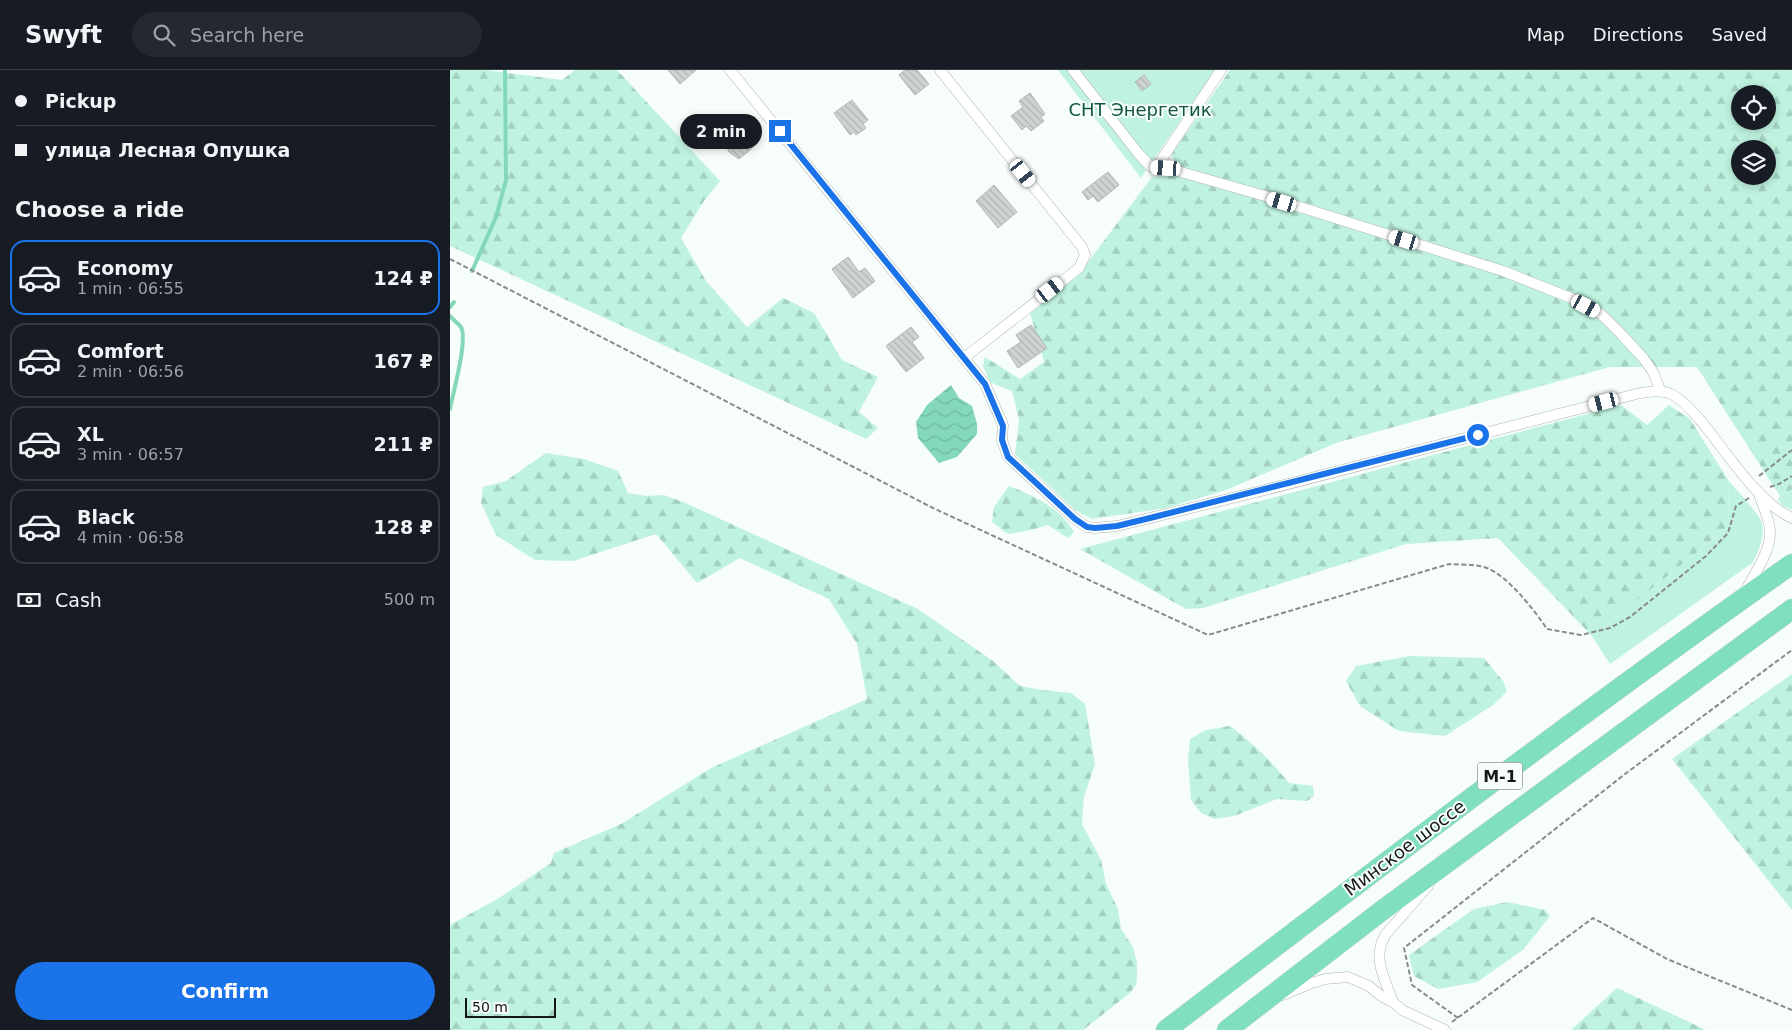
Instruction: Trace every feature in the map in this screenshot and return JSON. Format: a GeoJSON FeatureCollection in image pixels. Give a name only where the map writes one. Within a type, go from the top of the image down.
{"type":"FeatureCollection","features":[{"type":"Feature","properties":{"kind":"highway","name":"Минское шоссе"},"geometry":{"type":"LineString","coordinates":[[1166,1030],[1448,815],[1792,564]]}},
{"type":"Feature","properties":{"kind":"highway","name":"Минское шоссе"},"geometry":{"type":"LineString","coordinates":[[1227,1030],[1445,864],[1792,608]]}},
{"type":"Feature","properties":{"kind":"street"},"geometry":{"type":"LineString","coordinates":[[730,70],[985,384],[1003,426],[1002,440],[1008,457],[1075,519],[1087,527],[1117,526],[1640,393],[1661,392],[1673,394],[1695,414],[1758,493],[1778,510],[1792,518]]}},
{"type":"Feature","properties":{"kind":"street"},"geometry":{"type":"LineString","coordinates":[[940,70],[1082,247],[1085,255],[1079,268],[964,358]]}},
{"type":"Feature","properties":{"kind":"street"},"geometry":{"type":"LineString","coordinates":[[1073,70],[1150,166],[1166,168],[1265,196],[1503,271],[1571,298],[1601,314],[1622,335],[1649,365],[1658,381],[1661,392]]}},
{"type":"Feature","properties":{"kind":"street"},"geometry":{"type":"LineString","coordinates":[[1156,168],[1221,70]]}},
{"type":"Feature","properties":{"kind":"street"},"geometry":{"type":"LineString","coordinates":[[1740,601],[1765,554],[1770,538],[1769,524],[1758,493]]}},
{"type":"Feature","properties":{"kind":"street"},"geometry":{"type":"LineString","coordinates":[[1393,1002],[1380,967],[1381,943],[1386,934],[1437,876],[1445,864]]}},
{"type":"Feature","properties":{"kind":"street"},"geometry":{"type":"LineString","coordinates":[[1251,1012],[1312,982],[1334,977],[1352,979],[1369,986],[1384,999],[1393,1002],[1402,1010],[1443,1030]]}},
{"type":"Feature","properties":{"kind":"path"},"geometry":{"type":"LineString","coordinates":[[450,259],[933,508],[1208,635],[1449,564],[1484,567],[1497,574],[1531,606],[1547,629],[1581,635],[1610,628],[1630,617],[1706,556],[1728,533],[1736,506],[1772,485],[1779,484],[1792,476]]}},
{"type":"Feature","properties":{"kind":"path"},"geometry":{"type":"LineString","coordinates":[[1758,493],[1760,475],[1792,450]]}},
{"type":"Feature","properties":{"kind":"path"},"geometry":{"type":"LineString","coordinates":[[1458,1018],[1412,985],[1404,948],[1625,774],[1792,650]]}},
{"type":"Feature","properties":{"kind":"path"},"geometry":{"type":"LineString","coordinates":[[1443,1030],[1593,918],[1667,959],[1792,1010]]}},
{"type":"Feature","properties":{"kind":"green space"},"geometry":{"type":"Polygon","coordinates":[[[450,70],[486,70],[562,80],[575,70],[617,70],[720,181],[704,201],[681,238],[706,281],[747,327],[783,298],[814,313],[842,360],[878,377],[859,412],[878,428],[866,439],[450,246],[450,70]]]}},
{"type":"Feature","properties":{"kind":"green space","name":"СНТ Энергетик"},"geometry":{"type":"Polygon","coordinates":[[[1058,70],[1215,70],[1141,178],[1058,70]]]}},
{"type":"Feature","properties":{"kind":"green space"},"geometry":{"type":"Polygon","coordinates":[[[1230,70],[1792,70],[1792,489],[1780,496],[1697,367],[1610,367],[1336,443],[1226,490],[1166,508],[1092,519],[1075,510],[1015,454],[1019,420],[1012,391],[990,382],[983,366],[985,357],[1020,379],[1044,362],[1030,313],[1079,274],[1152,177],[1186,175],[1171,155],[1230,70]]]}},
{"type":"Feature","properties":{"kind":"green space"},"geometry":{"type":"Polygon","coordinates":[[[1621,405],[1647,425],[1669,405],[1690,419],[1728,480],[1729,518],[1725,530],[1592,636],[1498,538],[1406,544],[1203,608],[1186,609],[1080,549],[1621,405]]]}},
{"type":"Feature","properties":{"kind":"green space"},"geometry":{"type":"Polygon","coordinates":[[[546,453],[584,459],[618,471],[628,493],[646,496],[664,495],[683,502],[918,609],[993,661],[1020,686],[1071,693],[1085,704],[1095,764],[1084,797],[1082,824],[1101,860],[1106,884],[1118,909],[1121,929],[1133,947],[1137,963],[1137,980],[1130,993],[1083,1030],[450,1030],[450,925],[499,898],[551,863],[554,853],[621,824],[711,768],[867,699],[857,644],[829,599],[740,558],[697,583],[656,534],[573,561],[535,560],[496,535],[481,503],[483,487],[506,481],[546,453]]]}},
{"type":"Feature","properties":{"kind":"green space"},"geometry":{"type":"Polygon","coordinates":[[[1728,480],[1751,506],[1761,521],[1763,531],[1761,542],[1752,563],[1610,664],[1592,636],[1725,530],[1729,518],[1728,480]]]}},
{"type":"Feature","properties":{"kind":"green space"},"geometry":{"type":"Polygon","coordinates":[[[1009,486],[1046,504],[1061,516],[1074,532],[1068,538],[1048,525],[1008,534],[992,522],[994,507],[1009,486]]]}},
{"type":"Feature","properties":{"kind":"green space"},"geometry":{"type":"Polygon","coordinates":[[[1792,489],[1792,510],[1783,506],[1778,500],[1780,496],[1792,489]]]}},
{"type":"Feature","properties":{"kind":"green space"},"geometry":{"type":"Polygon","coordinates":[[[1410,656],[1484,658],[1503,681],[1507,691],[1493,705],[1445,736],[1399,731],[1360,706],[1346,681],[1356,666],[1410,656]]]}},
{"type":"Feature","properties":{"kind":"green space"},"geometry":{"type":"Polygon","coordinates":[[[1792,674],[1792,910],[1672,759],[1792,674]]]}},
{"type":"Feature","properties":{"kind":"green space"},"geometry":{"type":"Polygon","coordinates":[[[1230,726],[1261,753],[1289,783],[1313,786],[1314,796],[1307,801],[1277,799],[1234,816],[1215,819],[1201,813],[1191,800],[1188,759],[1190,739],[1206,730],[1230,726]]]}},
{"type":"Feature","properties":{"kind":"green space"},"geometry":{"type":"Polygon","coordinates":[[[1507,902],[1545,910],[1550,916],[1523,950],[1477,982],[1438,989],[1414,976],[1409,955],[1474,909],[1507,902]]]}},
{"type":"Feature","properties":{"kind":"green space"},"geometry":{"type":"Polygon","coordinates":[[[1617,988],[1706,1030],[1571,1030],[1617,988]]]}},
{"type":"Feature","properties":{"kind":"water"},"geometry":{"type":"Polygon","coordinates":[[[951,385],[959,398],[972,406],[977,424],[977,434],[957,457],[939,463],[918,438],[916,422],[927,405],[951,385]]]}},
{"type":"Feature","properties":{"kind":"building"},"geometry":{"type":"Polygon","coordinates":[[[668,70],[696,70],[680,84],[668,70]]]}},
{"type":"Feature","properties":{"kind":"building"},"geometry":{"type":"Polygon","coordinates":[[[905,70],[917,70],[929,84],[915,95],[899,75],[905,70]]]}},
{"type":"Feature","properties":{"kind":"building"},"geometry":{"type":"Polygon","coordinates":[[[1144,75],[1151,84],[1142,91],[1135,82],[1144,75]]]}},
{"type":"Feature","properties":{"kind":"building"},"geometry":{"type":"Polygon","coordinates":[[[1030,93],[1045,114],[1041,117],[1044,121],[1031,131],[1026,126],[1022,130],[1011,116],[1023,107],[1019,101],[1030,93]]]}},
{"type":"Feature","properties":{"kind":"building"},"geometry":{"type":"Polygon","coordinates":[[[852,100],[868,120],[863,124],[866,128],[856,135],[854,132],[850,135],[834,113],[852,100]]]}},
{"type":"Feature","properties":{"kind":"building"},"geometry":{"type":"Polygon","coordinates":[[[738,117],[758,143],[739,159],[729,152],[725,143],[733,137],[725,127],[738,117]]]}},
{"type":"Feature","properties":{"kind":"building"},"geometry":{"type":"Polygon","coordinates":[[[1108,172],[1119,185],[1098,202],[1093,196],[1088,200],[1082,192],[1108,172]]]}},
{"type":"Feature","properties":{"kind":"building"},"geometry":{"type":"Polygon","coordinates":[[[994,185],[1017,212],[998,228],[976,201],[994,185]]]}},
{"type":"Feature","properties":{"kind":"building"},"geometry":{"type":"Polygon","coordinates":[[[848,257],[859,272],[865,268],[875,281],[853,298],[832,269],[848,257]]]}},
{"type":"Feature","properties":{"kind":"building"},"geometry":{"type":"Polygon","coordinates":[[[1031,325],[1047,348],[1018,368],[1007,351],[1021,342],[1016,335],[1031,325]]]}},
{"type":"Feature","properties":{"kind":"building"},"geometry":{"type":"Polygon","coordinates":[[[911,327],[919,337],[912,342],[924,358],[906,372],[886,346],[911,327]]]}},
{"type":"Feature","properties":{"kind":"waterway"},"geometry":{"type":"LineString","coordinates":[[472,271],[496,217],[506,180],[505,70]]}},
{"type":"Feature","properties":{"kind":"waterway"},"geometry":{"type":"LineString","coordinates":[[450,307],[454,302]]}},
{"type":"Feature","properties":{"kind":"waterway"},"geometry":{"type":"LineString","coordinates":[[450,316],[461,327],[463,334],[457,379],[450,409]]}},
{"type":"Feature","properties":{"kind":"route"},"geometry":{"type":"LineString","coordinates":[[780,131],[985,384],[1003,426],[1002,440],[1008,457],[1075,519],[1087,527],[1117,526],[1478,435]]}}]}
